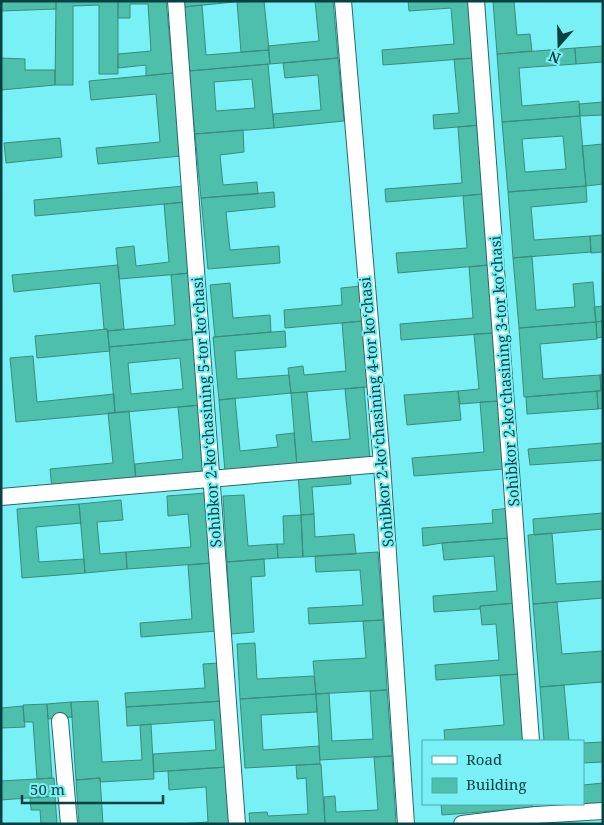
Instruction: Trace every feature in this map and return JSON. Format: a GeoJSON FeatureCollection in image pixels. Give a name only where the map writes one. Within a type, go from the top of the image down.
{"type":"FeatureCollection","features":[{"type":"Feature","properties":{"kind":"street","name":"Sohibkor 2-ko‘chasining 5-tor ko‘chasi"},"geometry":{"type":"LineString","coordinates":[[176,1],[236,824]]}},
{"type":"Feature","properties":{"kind":"street","name":"Sohibkor 2-ko‘chasining 4-tor ko‘chasi"},"geometry":{"type":"LineString","coordinates":[[343,1],[382,464],[406,824]]}},
{"type":"Feature","properties":{"kind":"street","name":"Sohibkor 2-ko‘chasining 3-tor ko‘chasi"},"geometry":{"type":"LineString","coordinates":[[476,1],[531,740]]}},
{"type":"Feature","properties":{"kind":"street"},"geometry":{"type":"LineString","coordinates":[[1,497],[382,464]]}},
{"type":"Feature","properties":{"kind":"street"},"geometry":{"type":"LineString","coordinates":[[60,721],[69,824]]}},
{"type":"Feature","properties":{"kind":"street"},"geometry":{"type":"LineString","coordinates":[[462,824],[536,814],[603,811]]}},
{"type":"Feature","properties":{"kind":"building"},"geometry":{"type":"Polygon","coordinates":[[[1,1],[56,1],[56,9],[1,11],[1,1]]]}},
{"type":"Feature","properties":{"kind":"building"},"geometry":{"type":"Polygon","coordinates":[[[56,1],[118,1],[118,74],[99,74],[99,5],[73,6],[73,85],[55,85],[56,1]]]}},
{"type":"Feature","properties":{"kind":"building"},"geometry":{"type":"Polygon","coordinates":[[[118,1],[166,1],[173,73],[146,76],[146,65],[118,68],[118,54],[151,51],[148,4],[130,4],[130,18],[118,18],[118,1]]]}},
{"type":"Feature","properties":{"kind":"building"},"geometry":{"type":"Polygon","coordinates":[[[183,1],[244,1],[184,7],[183,1]]]}},
{"type":"Feature","properties":{"kind":"building"},"geometry":{"type":"Polygon","coordinates":[[[264,1],[269,50],[241,52],[237,2],[264,1]]]}},
{"type":"Feature","properties":{"kind":"building"},"geometry":{"type":"Polygon","coordinates":[[[315,1],[333,1],[338,58],[270,64],[268,46],[319,41],[315,1]]]}},
{"type":"Feature","properties":{"kind":"building"},"geometry":{"type":"Polygon","coordinates":[[[408,1],[471,1],[475,58],[383,65],[382,50],[454,44],[451,8],[409,11],[408,1]]]}},
{"type":"Feature","properties":{"kind":"building"},"geometry":{"type":"Polygon","coordinates":[[[493,1],[514,1],[517,35],[530,34],[532,51],[497,54],[493,1]]]}},
{"type":"Feature","properties":{"kind":"building"},"geometry":{"type":"Polygon","coordinates":[[[202,5],[206,55],[269,50],[270,64],[189,71],[184,7],[202,5]]]}},
{"type":"Feature","properties":{"kind":"building"},"geometry":{"type":"Polygon","coordinates":[[[603,46],[603,62],[576,64],[575,48],[603,46]]]}},
{"type":"Feature","properties":{"kind":"building"},"geometry":{"type":"Polygon","coordinates":[[[575,48],[576,64],[519,68],[522,106],[579,101],[580,116],[502,122],[497,54],[575,48]]]}},
{"type":"Feature","properties":{"kind":"building"},"geometry":{"type":"Polygon","coordinates":[[[1,58],[25,59],[25,70],[55,70],[55,85],[1,90],[1,58]]]}},
{"type":"Feature","properties":{"kind":"building"},"geometry":{"type":"Polygon","coordinates":[[[338,58],[344,121],[274,128],[273,114],[321,110],[318,75],[285,78],[283,63],[338,58]]]}},
{"type":"Feature","properties":{"kind":"building"},"geometry":{"type":"Polygon","coordinates":[[[475,58],[481,125],[434,129],[433,115],[459,113],[454,59],[475,58]]]}},
{"type":"Feature","properties":{"kind":"building"},"geometry":{"type":"Polygon","coordinates":[[[268,64],[274,128],[195,134],[189,71],[268,64]],[[252,79],[214,82],[216,111],[255,108],[252,79]]]}},
{"type":"Feature","properties":{"kind":"building"},"geometry":{"type":"Polygon","coordinates":[[[173,73],[181,156],[98,164],[96,148],[160,142],[156,94],[91,100],[89,81],[173,73]]]}},
{"type":"Feature","properties":{"kind":"building"},"geometry":{"type":"Polygon","coordinates":[[[603,102],[603,115],[580,116],[579,104],[603,102]]]}},
{"type":"Feature","properties":{"kind":"building"},"geometry":{"type":"Polygon","coordinates":[[[580,116],[586,186],[508,192],[502,122],[580,116]],[[563,136],[522,139],[525,172],[566,169],[563,136]]]}},
{"type":"Feature","properties":{"kind":"building"},"geometry":{"type":"Polygon","coordinates":[[[479,125],[484,194],[386,202],[385,189],[462,183],[458,127],[479,125]]]}},
{"type":"Feature","properties":{"kind":"building"},"geometry":{"type":"Polygon","coordinates":[[[243,130],[244,152],[220,155],[223,185],[257,182],[258,194],[201,198],[195,134],[243,130]]]}},
{"type":"Feature","properties":{"kind":"building"},"geometry":{"type":"Polygon","coordinates":[[[60,138],[62,157],[6,163],[4,143],[60,138]]]}},
{"type":"Feature","properties":{"kind":"building"},"geometry":{"type":"Polygon","coordinates":[[[603,144],[603,184],[586,186],[582,146],[603,144]]]}},
{"type":"Feature","properties":{"kind":"building"},"geometry":{"type":"Polygon","coordinates":[[[184,186],[186,202],[35,216],[34,200],[184,186]]]}},
{"type":"Feature","properties":{"kind":"building"},"geometry":{"type":"Polygon","coordinates":[[[586,186],[587,202],[531,207],[534,240],[590,236],[591,252],[513,258],[508,192],[586,186]]]}},
{"type":"Feature","properties":{"kind":"building"},"geometry":{"type":"Polygon","coordinates":[[[274,192],[275,207],[226,212],[230,250],[279,246],[280,263],[208,269],[201,198],[274,192]]]}},
{"type":"Feature","properties":{"kind":"building"},"geometry":{"type":"Polygon","coordinates":[[[483,194],[488,265],[398,273],[396,253],[467,248],[463,196],[483,194]]]}},
{"type":"Feature","properties":{"kind":"building"},"geometry":{"type":"Polygon","coordinates":[[[186,202],[193,273],[119,279],[116,248],[134,246],[136,266],[169,262],[164,204],[186,202]]]}},
{"type":"Feature","properties":{"kind":"building"},"geometry":{"type":"Polygon","coordinates":[[[603,235],[603,252],[591,253],[590,236],[603,235]]]}},
{"type":"Feature","properties":{"kind":"building"},"geometry":{"type":"Polygon","coordinates":[[[532,256],[536,310],[575,307],[573,284],[593,282],[596,322],[519,328],[513,258],[532,256]]]}},
{"type":"Feature","properties":{"kind":"building"},"geometry":{"type":"Polygon","coordinates":[[[118,265],[124,329],[108,331],[104,329],[100,283],[14,292],[12,275],[118,265]]]}},
{"type":"Feature","properties":{"kind":"building"},"geometry":{"type":"Polygon","coordinates":[[[488,265],[494,333],[401,340],[400,324],[473,318],[469,267],[488,265]]]}},
{"type":"Feature","properties":{"kind":"building"},"geometry":{"type":"Polygon","coordinates":[[[188,273],[195,339],[109,347],[108,331],[175,325],[171,275],[188,273]]]}},
{"type":"Feature","properties":{"kind":"building"},"geometry":{"type":"Polygon","coordinates":[[[230,283],[233,318],[270,315],[271,332],[215,337],[210,285],[230,283]]]}},
{"type":"Feature","properties":{"kind":"building"},"geometry":{"type":"Polygon","coordinates":[[[361,286],[364,321],[285,328],[284,310],[342,305],[341,288],[361,286]]]}},
{"type":"Feature","properties":{"kind":"building"},"geometry":{"type":"Polygon","coordinates":[[[603,306],[603,321],[596,322],[594,307],[603,306]]]}},
{"type":"Feature","properties":{"kind":"building"},"geometry":{"type":"Polygon","coordinates":[[[362,321],[368,387],[291,393],[288,368],[303,366],[304,375],[346,371],[342,323],[362,321]]]}},
{"type":"Feature","properties":{"kind":"building"},"geometry":{"type":"Polygon","coordinates":[[[603,321],[603,337],[597,338],[596,322],[603,321]]]}},
{"type":"Feature","properties":{"kind":"building"},"geometry":{"type":"Polygon","coordinates":[[[596,322],[597,339],[540,344],[543,379],[600,375],[601,391],[524,397],[519,328],[596,322]]]}},
{"type":"Feature","properties":{"kind":"building"},"geometry":{"type":"Polygon","coordinates":[[[107,329],[110,351],[37,358],[35,336],[107,329]]]}},
{"type":"Feature","properties":{"kind":"building"},"geometry":{"type":"Polygon","coordinates":[[[285,331],[286,347],[235,351],[237,379],[289,375],[291,393],[219,400],[213,337],[285,331]]]}},
{"type":"Feature","properties":{"kind":"building"},"geometry":{"type":"Polygon","coordinates":[[[494,333],[499,401],[460,404],[458,391],[479,389],[474,334],[494,333]]]}},
{"type":"Feature","properties":{"kind":"building"},"geometry":{"type":"Polygon","coordinates":[[[195,339],[201,405],[115,413],[109,347],[195,339]],[[180,358],[128,363],[131,394],[183,389],[180,358]]]}},
{"type":"Feature","properties":{"kind":"building"},"geometry":{"type":"Polygon","coordinates":[[[33,356],[37,402],[114,394],[115,413],[16,422],[10,358],[33,356]]]}},
{"type":"Feature","properties":{"kind":"building"},"geometry":{"type":"Polygon","coordinates":[[[603,374],[603,390],[601,390],[600,375],[603,374]]]}},
{"type":"Feature","properties":{"kind":"building"},"geometry":{"type":"Polygon","coordinates":[[[364,387],[370,460],[297,466],[291,393],[307,392],[312,442],[350,439],[345,389],[364,387]]]}},
{"type":"Feature","properties":{"kind":"building"},"geometry":{"type":"Polygon","coordinates":[[[603,390],[603,408],[598,409],[597,391],[603,390]]]}},
{"type":"Feature","properties":{"kind":"building"},"geometry":{"type":"Polygon","coordinates":[[[458,391],[461,420],[407,425],[404,395],[458,391]]]}},
{"type":"Feature","properties":{"kind":"building"},"geometry":{"type":"Polygon","coordinates":[[[597,391],[598,409],[527,414],[526,397],[597,391]]]}},
{"type":"Feature","properties":{"kind":"building"},"geometry":{"type":"Polygon","coordinates":[[[235,398],[240,451],[278,447],[276,435],[294,433],[297,466],[225,472],[219,400],[235,398]]]}},
{"type":"Feature","properties":{"kind":"building"},"geometry":{"type":"Polygon","coordinates":[[[499,401],[505,469],[414,476],[412,458],[484,452],[480,402],[499,401]]]}},
{"type":"Feature","properties":{"kind":"building"},"geometry":{"type":"Polygon","coordinates":[[[201,405],[208,475],[136,482],[135,464],[183,459],[178,407],[201,405]]]}},
{"type":"Feature","properties":{"kind":"building"},"geometry":{"type":"Polygon","coordinates":[[[129,411],[136,482],[52,490],[50,469],[113,463],[108,413],[129,411]]]}},
{"type":"Feature","properties":{"kind":"building"},"geometry":{"type":"Polygon","coordinates":[[[603,443],[603,460],[530,465],[528,449],[603,443]]]}},
{"type":"Feature","properties":{"kind":"building"},"geometry":{"type":"Polygon","coordinates":[[[350,472],[351,484],[312,487],[314,514],[301,515],[298,475],[350,472]]]}},
{"type":"Feature","properties":{"kind":"building"},"geometry":{"type":"Polygon","coordinates":[[[206,493],[212,563],[127,569],[126,552],[191,547],[188,514],[168,516],[167,496],[206,493]]]}},
{"type":"Feature","properties":{"kind":"building"},"geometry":{"type":"Polygon","coordinates":[[[244,495],[248,546],[277,544],[278,558],[227,562],[223,496],[244,495]]]}},
{"type":"Feature","properties":{"kind":"building"},"geometry":{"type":"Polygon","coordinates":[[[121,500],[123,520],[97,522],[100,554],[126,552],[127,569],[85,573],[79,504],[121,500]]]}},
{"type":"Feature","properties":{"kind":"building"},"geometry":{"type":"Polygon","coordinates":[[[79,504],[81,523],[36,527],[39,562],[84,559],[85,573],[22,578],[17,509],[79,504]]]}},
{"type":"Feature","properties":{"kind":"building"},"geometry":{"type":"Polygon","coordinates":[[[511,508],[510,538],[423,546],[422,528],[493,523],[492,510],[511,508]]]}},
{"type":"Feature","properties":{"kind":"building"},"geometry":{"type":"Polygon","coordinates":[[[603,513],[603,529],[534,535],[533,519],[603,513]]]}},
{"type":"Feature","properties":{"kind":"building"},"geometry":{"type":"Polygon","coordinates":[[[314,514],[315,537],[354,534],[356,554],[303,557],[301,515],[314,514]]]}},
{"type":"Feature","properties":{"kind":"building"},"geometry":{"type":"Polygon","coordinates":[[[301,515],[303,557],[278,558],[277,544],[284,544],[283,516],[301,515]]]}},
{"type":"Feature","properties":{"kind":"building"},"geometry":{"type":"Polygon","coordinates":[[[552,533],[556,584],[603,581],[603,598],[533,604],[528,535],[552,533]]]}},
{"type":"Feature","properties":{"kind":"building"},"geometry":{"type":"Polygon","coordinates":[[[510,538],[516,603],[480,606],[480,609],[434,612],[433,596],[497,591],[494,556],[444,560],[442,543],[510,538]]]}},
{"type":"Feature","properties":{"kind":"building"},"geometry":{"type":"Polygon","coordinates":[[[378,552],[383,620],[309,624],[308,608],[363,605],[360,570],[316,572],[315,556],[378,552]]]}},
{"type":"Feature","properties":{"kind":"building"},"geometry":{"type":"Polygon","coordinates":[[[264,559],[265,576],[251,577],[254,632],[231,634],[227,562],[264,559]]]}},
{"type":"Feature","properties":{"kind":"building"},"geometry":{"type":"Polygon","coordinates":[[[212,563],[217,631],[141,637],[140,623],[192,619],[188,565],[212,563]]]}},
{"type":"Feature","properties":{"kind":"building"},"geometry":{"type":"Polygon","coordinates":[[[557,602],[562,654],[603,651],[603,682],[540,687],[533,604],[557,602]]]}},
{"type":"Feature","properties":{"kind":"building"},"geometry":{"type":"Polygon","coordinates":[[[516,603],[521,674],[436,680],[435,665],[499,660],[496,624],[482,625],[480,606],[516,603]]]}},
{"type":"Feature","properties":{"kind":"building"},"geometry":{"type":"Polygon","coordinates":[[[383,620],[387,690],[316,694],[313,661],[366,658],[363,621],[383,620]]]}},
{"type":"Feature","properties":{"kind":"building"},"geometry":{"type":"Polygon","coordinates":[[[255,643],[257,679],[314,676],[316,694],[240,699],[237,644],[255,643]]]}},
{"type":"Feature","properties":{"kind":"building"},"geometry":{"type":"Polygon","coordinates":[[[220,663],[223,701],[126,707],[125,693],[205,688],[203,664],[220,663]]]}},
{"type":"Feature","properties":{"kind":"building"},"geometry":{"type":"Polygon","coordinates":[[[521,674],[527,740],[445,740],[444,730],[504,725],[500,675],[521,674]]]}},
{"type":"Feature","properties":{"kind":"building"},"geometry":{"type":"Polygon","coordinates":[[[564,685],[569,740],[544,740],[540,687],[564,685]]]}},
{"type":"Feature","properties":{"kind":"building"},"geometry":{"type":"Polygon","coordinates":[[[387,690],[392,756],[320,760],[316,694],[329,693],[332,741],[373,739],[370,691],[387,690]]]}},
{"type":"Feature","properties":{"kind":"building"},"geometry":{"type":"Polygon","coordinates":[[[316,694],[317,712],[261,715],[263,750],[319,746],[320,764],[245,768],[240,699],[316,694]]]}},
{"type":"Feature","properties":{"kind":"building"},"geometry":{"type":"Polygon","coordinates":[[[98,701],[102,762],[142,760],[140,725],[151,724],[154,779],[100,782],[100,778],[76,780],[71,702],[98,701]]]}},
{"type":"Feature","properties":{"kind":"building"},"geometry":{"type":"Polygon","coordinates":[[[223,701],[227,767],[154,772],[153,754],[216,750],[214,720],[127,726],[126,707],[223,701]]]}},
{"type":"Feature","properties":{"kind":"building"},"geometry":{"type":"Polygon","coordinates":[[[71,702],[72,717],[48,719],[47,704],[71,702]]]}},
{"type":"Feature","properties":{"kind":"building"},"geometry":{"type":"Polygon","coordinates":[[[47,704],[52,778],[37,779],[33,722],[24,722],[23,705],[47,704]]]}},
{"type":"Feature","properties":{"kind":"building"},"geometry":{"type":"Polygon","coordinates":[[[23,706],[25,727],[1,728],[1,708],[23,706]]]}},
{"type":"Feature","properties":{"kind":"building"},"geometry":{"type":"Polygon","coordinates":[[[603,742],[603,762],[584,763],[584,743],[603,742]]]}},
{"type":"Feature","properties":{"kind":"building"},"geometry":{"type":"Polygon","coordinates":[[[392,756],[396,824],[325,824],[324,797],[335,796],[336,812],[378,810],[374,757],[392,756]]]}},
{"type":"Feature","properties":{"kind":"building"},"geometry":{"type":"Polygon","coordinates":[[[321,764],[325,824],[250,824],[249,813],[267,812],[268,816],[308,814],[306,778],[297,779],[296,765],[321,764]]]}},
{"type":"Feature","properties":{"kind":"building"},"geometry":{"type":"Polygon","coordinates":[[[227,767],[231,824],[179,824],[208,822],[206,787],[169,790],[168,771],[227,767]]]}},
{"type":"Feature","properties":{"kind":"building"},"geometry":{"type":"Polygon","coordinates":[[[54,778],[55,796],[1,800],[1,781],[54,778]]]}},
{"type":"Feature","properties":{"kind":"building"},"geometry":{"type":"Polygon","coordinates":[[[100,778],[103,824],[79,824],[76,780],[100,778]]]}},
{"type":"Feature","properties":{"kind":"building"},"geometry":{"type":"Polygon","coordinates":[[[603,783],[603,806],[550,810],[549,805],[584,805],[584,785],[603,783]]]}},
{"type":"Feature","properties":{"kind":"building"},"geometry":{"type":"Polygon","coordinates":[[[55,796],[57,824],[41,824],[40,810],[31,810],[30,798],[55,796]]]}},
{"type":"Feature","properties":{"kind":"building"},"geometry":{"type":"Polygon","coordinates":[[[441,805],[532,805],[532,808],[442,815],[441,805]]]}}]}
